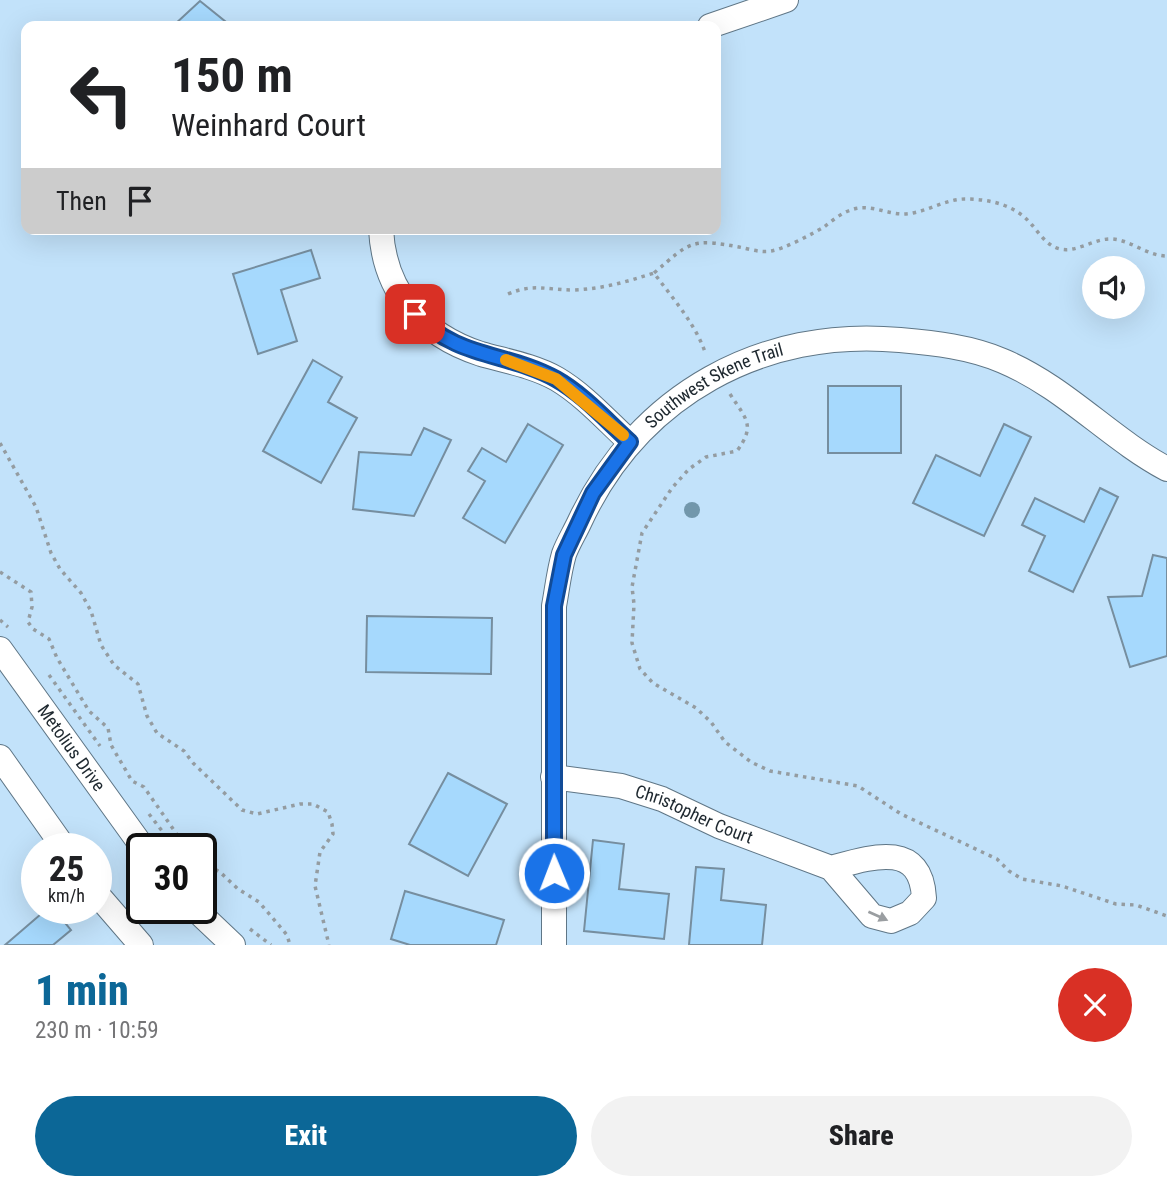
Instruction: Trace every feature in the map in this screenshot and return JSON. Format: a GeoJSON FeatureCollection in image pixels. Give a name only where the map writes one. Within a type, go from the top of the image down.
{"type":"FeatureCollection","features":[{"type":"Feature","properties":{"kind":"street"},"geometry":{"type":"LineString","coordinates":[[721,22],[786,0]]}},
{"type":"Feature","properties":{"kind":"street"},"geometry":{"type":"LineString","coordinates":[[382,235],[387,268],[403,301],[427,327],[451,343],[556,379],[630,442]]}},
{"type":"Feature","properties":{"kind":"street","name":"Southwest Skene Trail"},"geometry":{"type":"LineString","coordinates":[[554,945],[554,606],[564,555],[593,493],[630,442],[671,403],[717,374],[751,358],[797,344],[834,339],[880,338],[962,348],[1003,361],[1055,389],[1140,454],[1167,469]]}},
{"type":"Feature","properties":{"kind":"street","name":"Metolius Drive"},"geometry":{"type":"LineString","coordinates":[[0,649],[133,833]]}},
{"type":"Feature","properties":{"kind":"street"},"geometry":{"type":"LineString","coordinates":[[0,757],[54,833]]}},
{"type":"Feature","properties":{"kind":"street","name":"Christopher Court"},"geometry":{"type":"LineString","coordinates":[[553,777],[621,786],[652,796],[719,826],[831,868]]}},
{"type":"Feature","properties":{"kind":"street"},"geometry":{"type":"LineString","coordinates":[[112,911],[141,945]]}},
{"type":"Feature","properties":{"kind":"street"},"geometry":{"type":"LineString","coordinates":[[211,924],[233,945]]}},
{"type":"Feature","properties":{"kind":"path"},"geometry":{"type":"LineString","coordinates":[[508,294],[525,286],[572,290],[612,286],[654,273],[680,251],[706,241],[772,251],[818,230],[849,210],[861,207],[905,214],[964,199],[996,202],[1011,207],[1031,223],[1051,245],[1060,249],[1072,249],[1105,239],[1115,239],[1167,256]]}},
{"type":"Feature","properties":{"kind":"path"},"geometry":{"type":"LineString","coordinates":[[654,273],[693,326],[717,374],[746,418],[749,429],[747,438],[737,451],[706,457],[689,468],[642,533],[632,587],[632,643],[640,669],[653,683],[696,708],[711,722],[725,742],[751,762],[770,771],[858,786],[901,814],[997,859],[1022,879],[1062,886],[1115,904],[1136,905],[1167,916]]}},
{"type":"Feature","properties":{"kind":"path"},"geometry":{"type":"LineString","coordinates":[[0,443],[29,491],[51,553],[60,569],[81,593],[91,611],[101,645],[114,665],[138,684],[147,716],[157,733],[184,751],[193,764],[242,810],[257,814],[300,804],[313,804],[328,812],[333,834],[320,852],[315,886],[329,945]]}},
{"type":"Feature","properties":{"kind":"path"},"geometry":{"type":"LineString","coordinates":[[0,572],[31,592],[32,607],[28,622],[33,629],[49,639],[57,658],[89,711],[108,728],[111,745],[132,781],[144,787],[176,833]]}},
{"type":"Feature","properties":{"kind":"path"},"geometry":{"type":"LineString","coordinates":[[217,871],[259,902],[287,935],[290,945]]}},
{"type":"Feature","properties":{"kind":"shaded area"},"geometry":{"type":"Polygon","coordinates":[[[0,0],[1167,0],[1167,945],[0,945],[0,0]]]}},
{"type":"Feature","properties":{"kind":"building"},"geometry":{"type":"Polygon","coordinates":[[[200,1],[225,21],[178,21],[200,1]]]}},
{"type":"Feature","properties":{"kind":"building"},"geometry":{"type":"Polygon","coordinates":[[[311,250],[320,278],[281,290],[297,341],[258,354],[233,274],[311,250]]]}},
{"type":"Feature","properties":{"kind":"building"},"geometry":{"type":"Polygon","coordinates":[[[313,360],[342,377],[328,402],[357,418],[321,483],[263,451],[313,360]]]}},
{"type":"Feature","properties":{"kind":"building"},"geometry":{"type":"Polygon","coordinates":[[[828,386],[901,386],[901,453],[828,453],[828,386]]]}},
{"type":"Feature","properties":{"kind":"building"},"geometry":{"type":"Polygon","coordinates":[[[528,424],[563,445],[505,543],[463,518],[485,481],[468,471],[482,448],[506,462],[528,424]]]}},
{"type":"Feature","properties":{"kind":"building"},"geometry":{"type":"Polygon","coordinates":[[[1004,424],[1031,437],[984,536],[913,503],[936,455],[980,476],[1004,424]]]}},
{"type":"Feature","properties":{"kind":"building"},"geometry":{"type":"Polygon","coordinates":[[[424,428],[451,440],[414,516],[353,509],[359,452],[411,455],[424,428]]]}},
{"type":"Feature","properties":{"kind":"building"},"geometry":{"type":"Polygon","coordinates":[[[1100,488],[1118,497],[1073,592],[1029,571],[1045,536],[1022,525],[1035,498],[1084,522],[1100,488]]]}},
{"type":"Feature","properties":{"kind":"building"},"geometry":{"type":"Polygon","coordinates":[[[1153,555],[1167,558],[1167,656],[1130,667],[1108,597],[1142,596],[1153,555]]]}},
{"type":"Feature","properties":{"kind":"building"},"geometry":{"type":"Polygon","coordinates":[[[367,616],[492,618],[491,674],[366,672],[367,616]]]}},
{"type":"Feature","properties":{"kind":"building"},"geometry":{"type":"Polygon","coordinates":[[[448,773],[507,804],[468,876],[409,844],[448,773]]]}},
{"type":"Feature","properties":{"kind":"building"},"geometry":{"type":"Polygon","coordinates":[[[593,840],[624,844],[619,889],[669,894],[664,939],[584,931],[593,840]]]}},
{"type":"Feature","properties":{"kind":"building"},"geometry":{"type":"Polygon","coordinates":[[[696,867],[724,869],[721,900],[766,905],[762,945],[689,945],[696,867]]]}},
{"type":"Feature","properties":{"kind":"building"},"geometry":{"type":"Polygon","coordinates":[[[405,891],[504,920],[496,945],[410,945],[391,939],[405,891]]]}},
{"type":"Feature","properties":{"kind":"building"},"geometry":{"type":"Polygon","coordinates":[[[29,924],[66,924],[71,930],[53,945],[5,945],[29,924]]]}},
{"type":"Feature","properties":{"kind":"slow traffic"},"geometry":{"type":"LineString","coordinates":[[506,360],[556,379],[623,435]]}},
{"type":"Feature","properties":{"kind":"route"},"geometry":{"type":"LineString","coordinates":[[415,314],[427,327],[451,343],[556,379],[630,442],[593,493],[564,555],[554,606],[554,873]]}}]}
